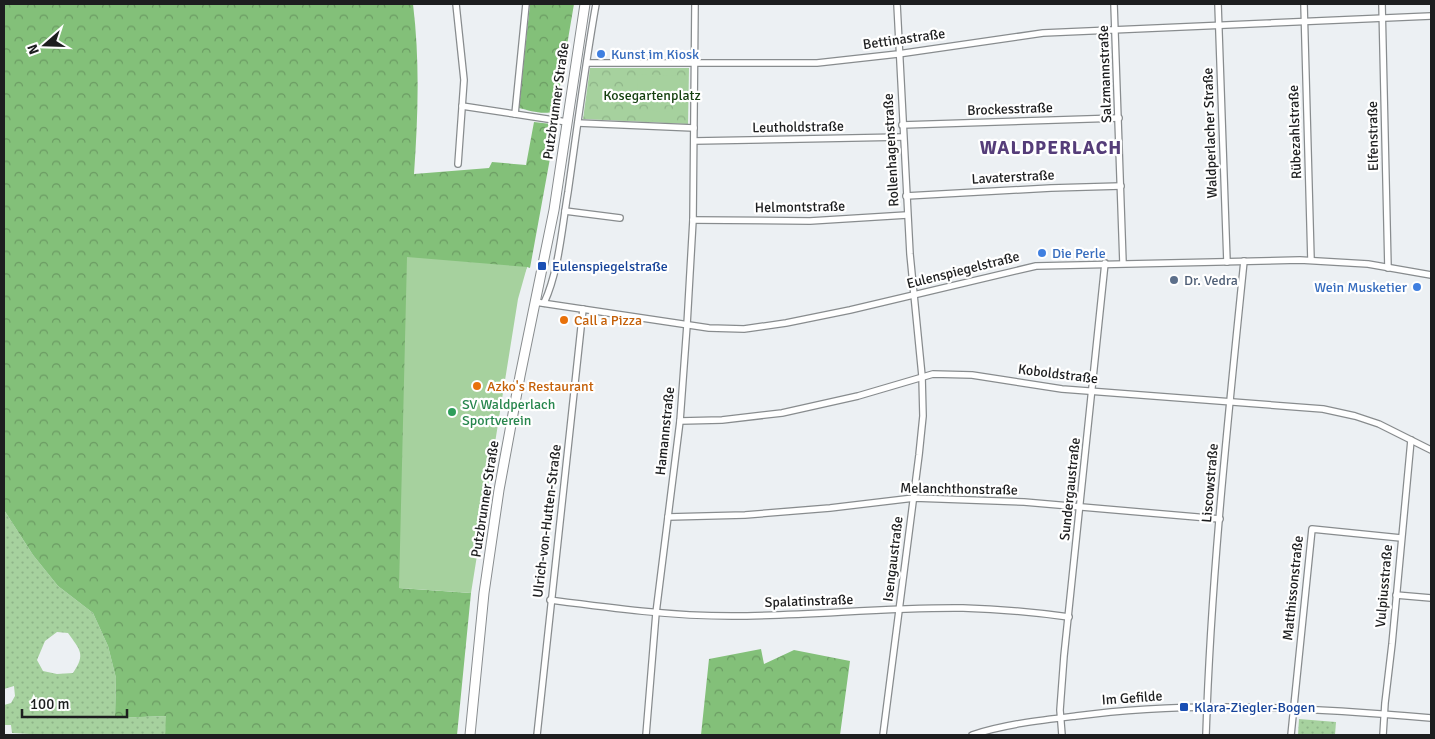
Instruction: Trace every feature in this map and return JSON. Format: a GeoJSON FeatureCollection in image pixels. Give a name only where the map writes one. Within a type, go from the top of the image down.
{"type":"FeatureCollection","features":[{"type":"Feature","properties":{"kind":"main road","name":"Putzbrunner Straße"},"geometry":{"type":"LineString","coordinates":[[470,735],[476,661],[499,490],[540,303],[585,4]]}},
{"type":"Feature","properties":{"kind":"street"},"geometry":{"type":"LineString","coordinates":[[456,4],[464,80],[458,164]]}},
{"type":"Feature","properties":{"kind":"street"},"geometry":{"type":"LineString","coordinates":[[515,114],[526,4]]}},
{"type":"Feature","properties":{"kind":"street","name":"Putzbrunner Straße"},"geometry":{"type":"LineString","coordinates":[[540,303],[552,278],[565,211],[596,4]]}},
{"type":"Feature","properties":{"kind":"street"},"geometry":{"type":"LineString","coordinates":[[578,123],[694,128],[695,4]]}},
{"type":"Feature","properties":{"kind":"street","name":"Rollenhagenstraße"},"geometry":{"type":"LineString","coordinates":[[897,4],[898,54],[913,295]]}},
{"type":"Feature","properties":{"kind":"street","name":"Salzmannstraße"},"geometry":{"type":"LineString","coordinates":[[1114,4],[1123,263]]}},
{"type":"Feature","properties":{"kind":"street","name":"Waldperlacher Straße"},"geometry":{"type":"LineString","coordinates":[[1218,4],[1227,262]]}},
{"type":"Feature","properties":{"kind":"street","name":"Rübezahlstraße"},"geometry":{"type":"LineString","coordinates":[[1304,4],[1312,260]]}},
{"type":"Feature","properties":{"kind":"street","name":"Elfenstraße"},"geometry":{"type":"LineString","coordinates":[[1382,4],[1388,268]]}},
{"type":"Feature","properties":{"kind":"street","name":"Bettinastraße"},"geometry":{"type":"LineString","coordinates":[[695,64],[817,63],[898,54],[1035,34],[1431,16]]}},
{"type":"Feature","properties":{"kind":"street"},"geometry":{"type":"LineString","coordinates":[[587,63],[695,64]]}},
{"type":"Feature","properties":{"kind":"street"},"geometry":{"type":"LineString","coordinates":[[462,106],[567,122]]}},
{"type":"Feature","properties":{"kind":"street","name":"Brockesstraße"},"geometry":{"type":"LineString","coordinates":[[902,125],[1119,118]]}},
{"type":"Feature","properties":{"kind":"street","name":"Hamannstraße"},"geometry":{"type":"LineString","coordinates":[[646,735],[656,613],[680,421],[693,220],[694,128]]}},
{"type":"Feature","properties":{"kind":"street","name":"Leutholdstraße"},"geometry":{"type":"LineString","coordinates":[[694,142],[903,137]]}},
{"type":"Feature","properties":{"kind":"street","name":"Lavaterstraße"},"geometry":{"type":"LineString","coordinates":[[906,196],[1121,186]]}},
{"type":"Feature","properties":{"kind":"street"},"geometry":{"type":"LineString","coordinates":[[565,211],[620,218]]}},
{"type":"Feature","properties":{"kind":"street","name":"Helmontstraße"},"geometry":{"type":"LineString","coordinates":[[693,220],[810,221],[908,215]]}},
{"type":"Feature","properties":{"kind":"street","name":"Eulenspiegelstraße"},"geometry":{"type":"LineString","coordinates":[[540,303],[709,328],[744,329],[786,323],[1036,266],[1312,260],[1368,264],[1431,275]]}},
{"type":"Feature","properties":{"kind":"street","name":"Liscowstraße"},"geometry":{"type":"LineString","coordinates":[[1207,707],[1212,612],[1244,261]]}},
{"type":"Feature","properties":{"kind":"street","name":"Sundergaustraße"},"geometry":{"type":"LineString","coordinates":[[1062,735],[1060,710],[1105,263]]}},
{"type":"Feature","properties":{"kind":"street","name":"Isengaustraße"},"geometry":{"type":"LineString","coordinates":[[883,735],[923,416],[922,376],[913,295]]}},
{"type":"Feature","properties":{"kind":"street","name":"Ulrich-von-Hutten-Straße"},"geometry":{"type":"LineString","coordinates":[[537,735],[550,600],[583,309]]}},
{"type":"Feature","properties":{"kind":"street","name":"Koboldstraße"},"geometry":{"type":"LineString","coordinates":[[680,421],[722,420],[782,413],[858,396],[922,376],[932,374],[972,375],[1062,389],[1323,410],[1379,424],[1431,450]]}},
{"type":"Feature","properties":{"kind":"street","name":"Vulpiusstraße"},"geometry":{"type":"LineString","coordinates":[[1383,735],[1411,440]]}},
{"type":"Feature","properties":{"kind":"street","name":"Melanchthonstraße"},"geometry":{"type":"LineString","coordinates":[[668,517],[745,515],[830,508],[914,498],[968,499],[1080,506],[1220,519]]}},
{"type":"Feature","properties":{"kind":"street","name":"Matthissonstraße"},"geometry":{"type":"LineString","coordinates":[[1293,708],[1312,529],[1401,538]]}},
{"type":"Feature","properties":{"kind":"street"},"geometry":{"type":"LineString","coordinates":[[1396,595],[1431,598]]}},
{"type":"Feature","properties":{"kind":"street","name":"Spalatinstraße"},"geometry":{"type":"LineString","coordinates":[[550,600],[656,613],[729,616],[964,608],[1069,617]]}},
{"type":"Feature","properties":{"kind":"street"},"geometry":{"type":"LineString","coordinates":[[1206,735],[1207,707]]}},
{"type":"Feature","properties":{"kind":"street","name":"Im Gefilde"},"geometry":{"type":"LineString","coordinates":[[972,735],[1022,724],[1120,710],[1207,707],[1293,708],[1431,718]]}},
{"type":"Feature","properties":{"kind":"street"},"geometry":{"type":"LineString","coordinates":[[1291,735],[1293,708]]}},
{"type":"Feature","properties":{"kind":"green space"},"geometry":{"type":"Polygon","coordinates":[[[4,4],[413,4],[418,89],[414,174],[489,168],[492,162],[526,165],[534,122],[551,124],[555,131],[530,268],[527,267],[399,588],[471,593],[457,735],[165,735],[166,716],[115,718],[116,678],[108,646],[93,613],[58,586],[33,555],[4,510],[4,4]]]}},
{"type":"Feature","properties":{"kind":"green space"},"geometry":{"type":"Polygon","coordinates":[[[530,4],[574,4],[556,110],[548,113],[519,108],[530,4]]]}},
{"type":"Feature","properties":{"kind":"green space","name":"Kosegartenplatz"},"geometry":{"type":"Polygon","coordinates":[[[590,68],[689,68],[688,124],[583,119],[590,68]]]}},
{"type":"Feature","properties":{"kind":"green space"},"geometry":{"type":"Polygon","coordinates":[[[638,74],[680,76],[679,106],[637,104],[638,74]]]}},
{"type":"Feature","properties":{"kind":"green space"},"geometry":{"type":"Polygon","coordinates":[[[641,110],[669,112],[669,121],[641,120],[641,110]]]}},
{"type":"Feature","properties":{"kind":"green space","name":"SV Waldperlach Sportverein"},"geometry":{"type":"Polygon","coordinates":[[[407,257],[527,267],[518,299],[471,593],[399,588],[407,257]]]}},
{"type":"Feature","properties":{"kind":"green space"},"geometry":{"type":"Polygon","coordinates":[[[4,510],[33,555],[58,586],[93,613],[108,646],[116,678],[115,718],[167,716],[165,735],[47,735],[12,733],[11,725],[4,725],[4,705],[11,703],[15,696],[14,686],[4,689],[4,510]],[[57,632],[45,641],[37,660],[43,671],[57,674],[73,673],[77,667],[80,652],[68,633],[57,632]]]}},
{"type":"Feature","properties":{"kind":"green space"},"geometry":{"type":"Polygon","coordinates":[[[761,649],[764,664],[794,650],[850,661],[840,735],[701,735],[709,659],[761,649]]]}},
{"type":"Feature","properties":{"kind":"green space"},"geometry":{"type":"Polygon","coordinates":[[[1299,719],[1336,722],[1335,735],[1298,735],[1299,719]]]}},
{"type":"Feature","properties":{"kind":"place","name":"Kunst im Kiosk"},"geometry":{"type":"Point","coordinates":[601,54]}},
{"type":"Feature","properties":{"kind":"place","name":"Die Perle"},"geometry":{"type":"Point","coordinates":[1042,253]}},
{"type":"Feature","properties":{"kind":"place","name":"Eulenspiegelstraße"},"geometry":{"type":"Point","coordinates":[542,266]}},
{"type":"Feature","properties":{"kind":"place","name":"Dr. Vedra"},"geometry":{"type":"Point","coordinates":[1174,280]}},
{"type":"Feature","properties":{"kind":"place","name":"Wein Musketier"},"geometry":{"type":"Point","coordinates":[1417,287]}},
{"type":"Feature","properties":{"kind":"place","name":"Call a Pizza"},"geometry":{"type":"Point","coordinates":[564,320]}},
{"type":"Feature","properties":{"kind":"place","name":"Azko's Restaurant"},"geometry":{"type":"Point","coordinates":[477,386]}},
{"type":"Feature","properties":{"kind":"place","name":"SV Waldperlach Sportverein"},"geometry":{"type":"Point","coordinates":[452,412]}},
{"type":"Feature","properties":{"kind":"place","name":"Klara-Ziegler-Bogen"},"geometry":{"type":"Point","coordinates":[1184,707]}},
{"type":"Feature","properties":{"kind":"district","name":"WALDPERLACH"},"geometry":{"type":"Point","coordinates":[1051,148]}}]}
